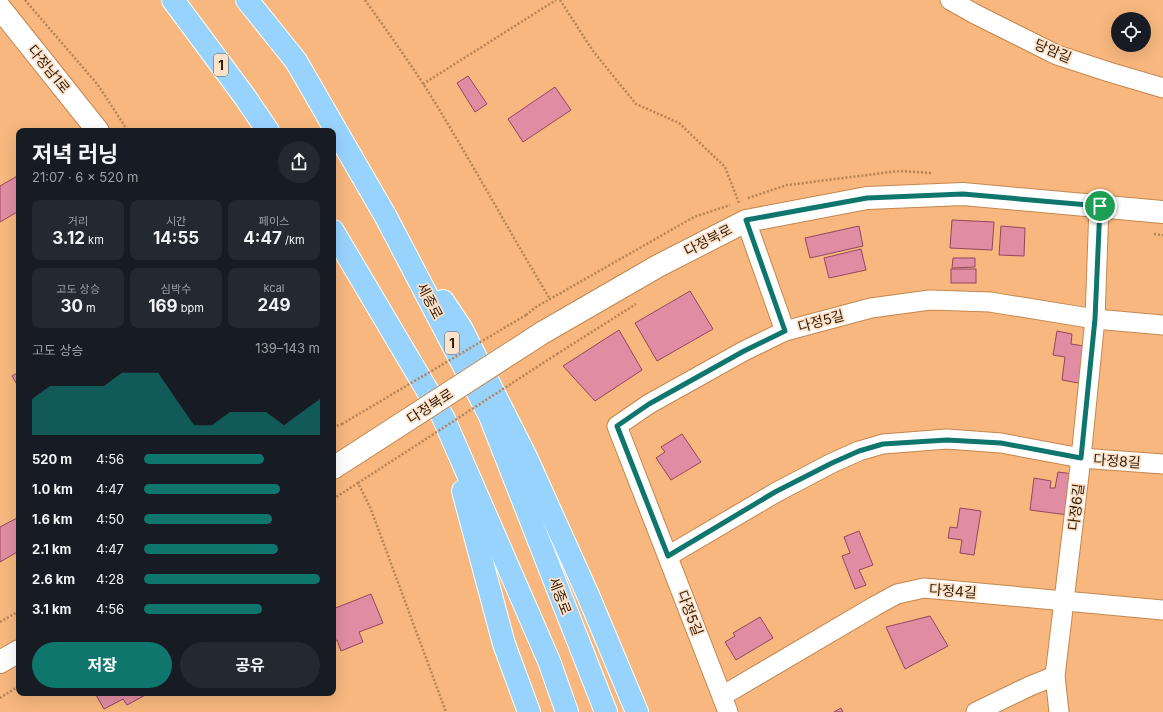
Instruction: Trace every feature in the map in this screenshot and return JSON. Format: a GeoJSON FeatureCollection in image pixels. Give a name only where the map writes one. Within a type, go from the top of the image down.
{"type":"FeatureCollection","features":[{"type":"Feature","properties":{"kind":"highway","name":"1"},"geometry":{"type":"LineString","coordinates":[[173,0],[246,97],[266,128]]}},
{"type":"Feature","properties":{"kind":"highway","name":"세종로"},"geometry":{"type":"LineString","coordinates":[[248,0],[296,61],[335,128]]}},
{"type":"Feature","properties":{"kind":"highway","name":"세종로"},"geometry":{"type":"LineString","coordinates":[[336,130],[386,217],[490,416],[606,712]]}},
{"type":"Feature","properties":{"kind":"highway"},"geometry":{"type":"LineString","coordinates":[[386,217],[461,328],[468,341],[526,457],[588,595],[637,712]]}},
{"type":"Feature","properties":{"kind":"highway"},"geometry":{"type":"LineString","coordinates":[[336,236],[443,417],[549,661],[567,712]]}},
{"type":"Feature","properties":{"kind":"highway"},"geometry":{"type":"LineString","coordinates":[[443,417],[504,644],[529,712]]}},
{"type":"Feature","properties":{"kind":"street","name":"당암길"},"geometry":{"type":"LineString","coordinates":[[950,0],[1057,55],[1163,88]]}},
{"type":"Feature","properties":{"kind":"street","name":"다정남1로"},"geometry":{"type":"LineString","coordinates":[[0,8],[96,128]]}},
{"type":"Feature","properties":{"kind":"street","name":"다정북로"},"geometry":{"type":"LineString","coordinates":[[336,466],[542,333],[658,266],[746,220],[867,198],[963,194],[1163,212]]}},
{"type":"Feature","properties":{"kind":"street","name":"다정6길"},"geometry":{"type":"LineString","coordinates":[[1059,712],[1056,676],[1095,319],[1100,206]]}},
{"type":"Feature","properties":{"kind":"street"},"geometry":{"type":"LineString","coordinates":[[746,220],[785,331]]}},
{"type":"Feature","properties":{"kind":"street","name":"다정5길"},"geometry":{"type":"LineString","coordinates":[[725,704],[617,426],[649,404],[744,351],[785,331],[871,308],[930,300],[990,302],[1095,319],[1163,324]]}},
{"type":"Feature","properties":{"kind":"street","name":"다정8길"},"geometry":{"type":"LineString","coordinates":[[668,556],[775,492],[859,451],[883,444],[947,440],[1001,443],[1081,458],[1163,464]]}},
{"type":"Feature","properties":{"kind":"street","name":"다정4길"},"geometry":{"type":"LineString","coordinates":[[725,704],[875,606],[897,594],[924,588],[1163,610]]}},
{"type":"Feature","properties":{"kind":"street"},"geometry":{"type":"LineString","coordinates":[[0,662],[16,653]]}},
{"type":"Feature","properties":{"kind":"street"},"geometry":{"type":"LineString","coordinates":[[976,712],[1030,686],[1056,676]]}},
{"type":"Feature","properties":{"kind":"path"},"geometry":{"type":"LineString","coordinates":[[25,0],[98,85],[126,128]]}},
{"type":"Feature","properties":{"kind":"path"},"geometry":{"type":"LineString","coordinates":[[366,0],[423,84],[550,299]]}},
{"type":"Feature","properties":{"kind":"path"},"geometry":{"type":"LineString","coordinates":[[423,84],[556,0]]}},
{"type":"Feature","properties":{"kind":"path"},"geometry":{"type":"LineString","coordinates":[[560,0],[593,51],[636,104],[679,123],[725,167],[746,220]]}},
{"type":"Feature","properties":{"kind":"path"},"geometry":{"type":"LineString","coordinates":[[1150,233],[1163,235]]}},
{"type":"Feature","properties":{"kind":"path"},"geometry":{"type":"LineString","coordinates":[[336,497],[636,304]]}},
{"type":"Feature","properties":{"kind":"path"},"geometry":{"type":"LineString","coordinates":[[336,426],[342,424],[526,315]]}},
{"type":"Feature","properties":{"kind":"path"},"geometry":{"type":"LineString","coordinates":[[358,484],[370,507],[446,712]]}},
{"type":"Feature","properties":{"kind":"path"},"geometry":{"type":"LineString","coordinates":[[0,622],[16,614]]}},
{"type":"Feature","properties":{"kind":"path"},"geometry":{"type":"LineString","coordinates":[[0,698],[16,688]]}},
{"type":"Feature","properties":{"kind":"building"},"geometry":{"type":"Polygon","coordinates":[[[468,76],[487,104],[475,112],[457,83],[468,76]]]}},
{"type":"Feature","properties":{"kind":"building"},"geometry":{"type":"Polygon","coordinates":[[[555,87],[571,110],[523,142],[508,119],[555,87]]]}},
{"type":"Feature","properties":{"kind":"building"},"geometry":{"type":"Polygon","coordinates":[[[16,177],[16,213],[0,222],[0,186],[16,177]]]}},
{"type":"Feature","properties":{"kind":"building"},"geometry":{"type":"Polygon","coordinates":[[[952,220],[994,222],[992,250],[950,248],[952,220]]]}},
{"type":"Feature","properties":{"kind":"building"},"geometry":{"type":"Polygon","coordinates":[[[859,226],[863,246],[810,258],[805,238],[859,226]]]}},
{"type":"Feature","properties":{"kind":"building"},"geometry":{"type":"Polygon","coordinates":[[[1001,226],[1025,228],[1024,256],[999,255],[1001,226]]]}},
{"type":"Feature","properties":{"kind":"building"},"geometry":{"type":"Polygon","coordinates":[[[861,249],[866,270],[829,278],[824,258],[861,249]]]}},
{"type":"Feature","properties":{"kind":"building"},"geometry":{"type":"Polygon","coordinates":[[[953,258],[975,258],[975,267],[952,268],[953,258]]]}},
{"type":"Feature","properties":{"kind":"building"},"geometry":{"type":"Polygon","coordinates":[[[951,269],[976,269],[976,283],[951,283],[951,269]]]}},
{"type":"Feature","properties":{"kind":"building"},"geometry":{"type":"Polygon","coordinates":[[[690,291],[713,329],[657,361],[635,323],[690,291]]]}},
{"type":"Feature","properties":{"kind":"building"},"geometry":{"type":"Polygon","coordinates":[[[619,330],[642,370],[595,401],[563,366],[619,330]]]}},
{"type":"Feature","properties":{"kind":"building"},"geometry":{"type":"Polygon","coordinates":[[[1057,331],[1072,334],[1071,344],[1090,347],[1084,384],[1062,380],[1065,357],[1053,355],[1057,331]]]}},
{"type":"Feature","properties":{"kind":"building"},"geometry":{"type":"Polygon","coordinates":[[[16,374],[16,383],[12,376],[16,374]]]}},
{"type":"Feature","properties":{"kind":"building"},"geometry":{"type":"Polygon","coordinates":[[[682,434],[701,462],[671,480],[656,458],[665,452],[661,447],[682,434]]]}},
{"type":"Feature","properties":{"kind":"building"},"geometry":{"type":"Polygon","coordinates":[[[1058,472],[1073,474],[1068,515],[1030,510],[1034,478],[1051,481],[1050,488],[1055,488],[1058,472]]]}},
{"type":"Feature","properties":{"kind":"building"},"geometry":{"type":"Polygon","coordinates":[[[960,508],[981,511],[974,555],[960,553],[962,540],[948,538],[950,527],[957,528],[960,508]]]}},
{"type":"Feature","properties":{"kind":"building"},"geometry":{"type":"Polygon","coordinates":[[[16,519],[16,553],[0,562],[0,527],[16,519]]]}},
{"type":"Feature","properties":{"kind":"building"},"geometry":{"type":"Polygon","coordinates":[[[859,531],[873,565],[859,570],[866,585],[855,589],[842,556],[850,553],[844,537],[859,531]]]}},
{"type":"Feature","properties":{"kind":"building"},"geometry":{"type":"Polygon","coordinates":[[[371,594],[383,623],[359,632],[363,642],[341,651],[336,640],[336,608],[371,594]]]}},
{"type":"Feature","properties":{"kind":"building"},"geometry":{"type":"Polygon","coordinates":[[[930,616],[948,646],[905,669],[886,627],[930,616]]]}},
{"type":"Feature","properties":{"kind":"building"},"geometry":{"type":"Polygon","coordinates":[[[760,617],[773,638],[736,660],[725,642],[735,636],[733,633],[760,617]]]}},
{"type":"Feature","properties":{"kind":"building"},"geometry":{"type":"Polygon","coordinates":[[[97,696],[144,696],[127,705],[123,699],[104,709],[97,696]]]}},
{"type":"Feature","properties":{"kind":"building"},"geometry":{"type":"Polygon","coordinates":[[[841,708],[843,712],[834,712],[841,708]]]}},
{"type":"Feature","properties":{"kind":"route"},"geometry":{"type":"LineString","coordinates":[[963,194],[1100,206],[1095,319],[1081,458],[1001,443],[947,440],[883,444],[859,451],[832,463],[775,492],[668,556],[617,426],[649,404],[744,351],[785,331],[746,220],[867,198],[963,194]]}}]}
